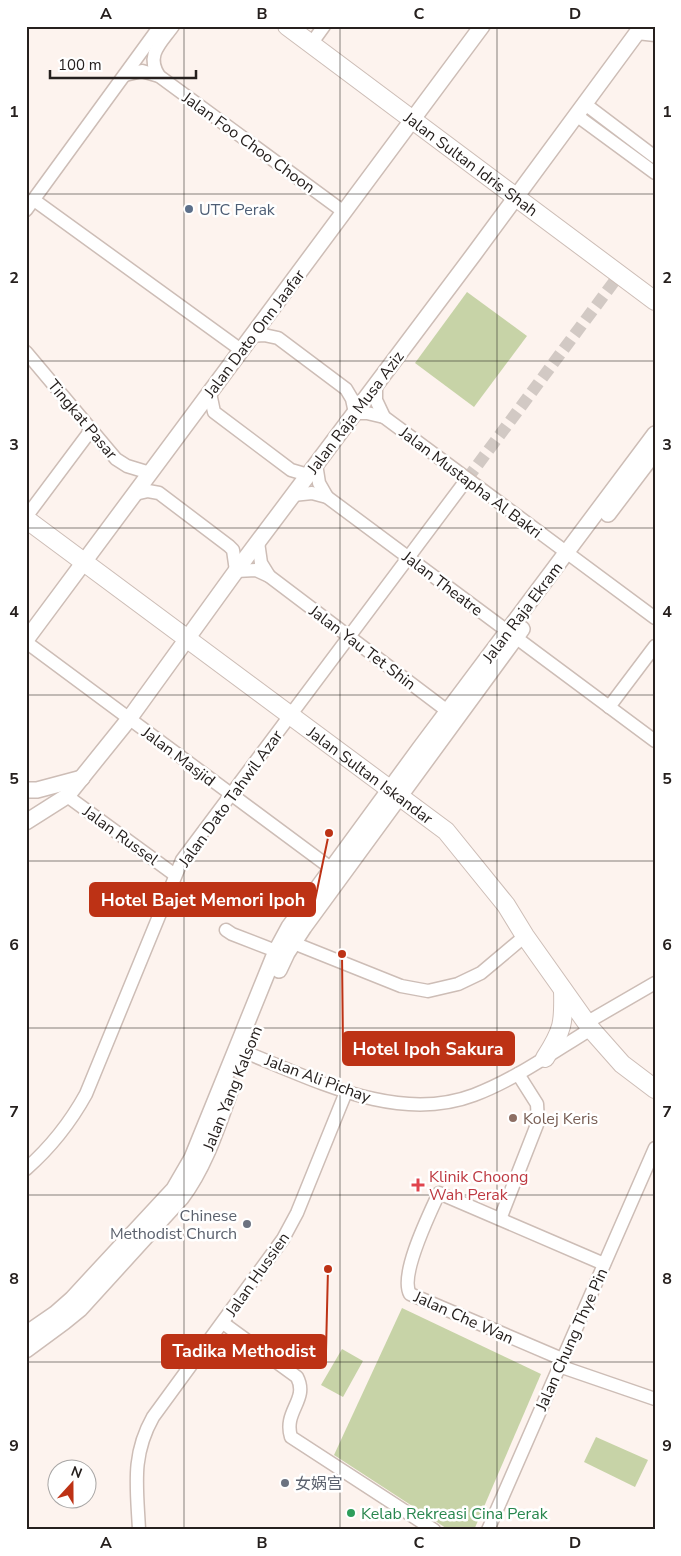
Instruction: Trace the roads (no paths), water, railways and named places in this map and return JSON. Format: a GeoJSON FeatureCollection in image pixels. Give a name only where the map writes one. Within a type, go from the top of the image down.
{"type":"FeatureCollection","features":[{"type":"Feature","properties":{"kind":"highway","name":"Jalan Sultan Idris Shah"},"geometry":{"type":"LineString","coordinates":[[287,26],[655,301]]}},
{"type":"Feature","properties":{"kind":"highway","name":"Jalan Sultan Iskandar"},"geometry":{"type":"LineString","coordinates":[[26,518],[290,716],[438,824],[454,839],[506,905],[588,1026],[622,1064],[655,1089]]}},
{"type":"Feature","properties":{"kind":"highway"},"geometry":{"type":"LineString","coordinates":[[545,1058],[564,1022],[563,990]]}},
{"type":"Feature","properties":{"kind":"main road","name":"Jalan Dato Onn Jaafar"},"geometry":{"type":"LineString","coordinates":[[26,641],[482,26]]}},
{"type":"Feature","properties":{"kind":"main road","name":"Jalan Raja Musa Aziz"},"geometry":{"type":"LineString","coordinates":[[26,822],[67,796],[129,718],[236,571],[639,30]]}},
{"type":"Feature","properties":{"kind":"main road","name":"Jalan Raja Ekram"},"geometry":{"type":"LineString","coordinates":[[570,556],[655,434]]}},
{"type":"Feature","properties":{"kind":"main road","name":"Jalan Raja Ekram"},"geometry":{"type":"LineString","coordinates":[[395,793],[570,556],[655,452]]}},
{"type":"Feature","properties":{"kind":"main road"},"geometry":{"type":"LineString","coordinates":[[26,790],[37,790],[82,778]]}},
{"type":"Feature","properties":{"kind":"main road","name":"Jalan Yang Kalsom"},"geometry":{"type":"LineString","coordinates":[[26,1334],[72,1300],[149,1225],[182,1198],[196,1176],[241,1050],[281,964],[284,944],[332,869],[395,793]]}},
{"type":"Feature","properties":{"kind":"main road","name":"Jalan Yang Kalsom"},"geometry":{"type":"LineString","coordinates":[[284,944],[395,793]]}},
{"type":"Feature","properties":{"kind":"main road","name":"Jalan Yang Kalsom"},"geometry":{"type":"LineString","coordinates":[[26,1350],[80,1308],[149,1225]]}},
{"type":"Feature","properties":{"kind":"street"},"geometry":{"type":"LineString","coordinates":[[160,26],[30,205],[241,350]]}},
{"type":"Feature","properties":{"kind":"street"},"geometry":{"type":"LineString","coordinates":[[159,76],[152,61],[153,54],[173,26]]}},
{"type":"Feature","properties":{"kind":"street"},"geometry":{"type":"LineString","coordinates":[[311,44],[324,26]]}},
{"type":"Feature","properties":{"kind":"street"},"geometry":{"type":"LineString","coordinates":[[639,30],[655,35]]}},
{"type":"Feature","properties":{"kind":"street","name":"Jalan Foo Choo Choon"},"geometry":{"type":"LineString","coordinates":[[125,74],[142,71],[159,76],[344,212]]}},
{"type":"Feature","properties":{"kind":"street"},"geometry":{"type":"LineString","coordinates":[[581,110],[655,157]]}},
{"type":"Feature","properties":{"kind":"street"},"geometry":{"type":"LineString","coordinates":[[581,110],[655,173]]}},
{"type":"Feature","properties":{"kind":"street"},"geometry":{"type":"LineString","coordinates":[[251,336],[264,335],[278,338],[316,366],[346,389],[352,399],[354,413]]}},
{"type":"Feature","properties":{"kind":"street","name":"Tingkat Pasar"},"geometry":{"type":"LineString","coordinates":[[26,352],[121,463],[150,473]]}},
{"type":"Feature","properties":{"kind":"street","name":"Jalan Mustapha Al Bakri"},"geometry":{"type":"LineString","coordinates":[[376,384],[376,400],[384,417]]}},
{"type":"Feature","properties":{"kind":"street"},"geometry":{"type":"LineString","coordinates":[[210,393],[214,412],[291,470],[312,470],[327,497]]}},
{"type":"Feature","properties":{"kind":"street","name":"Jalan Mustapha Al Bakri"},"geometry":{"type":"LineString","coordinates":[[354,413],[367,413],[384,417],[655,618]]}},
{"type":"Feature","properties":{"kind":"street"},"geometry":{"type":"LineString","coordinates":[[26,518],[91,430]]}},
{"type":"Feature","properties":{"kind":"street","name":"Jalan Dato Tahwil Azar"},"geometry":{"type":"LineString","coordinates":[[26,1169],[54,1142],[86,1094],[175,875],[190,848],[467,479]]}},
{"type":"Feature","properties":{"kind":"street"},"geometry":{"type":"LineString","coordinates":[[135,494],[148,491],[159,493],[221,540],[233,550],[236,571]]}},
{"type":"Feature","properties":{"kind":"street","name":"Jalan Theatre"},"geometry":{"type":"LineString","coordinates":[[293,495],[312,493],[327,497],[655,741]]}},
{"type":"Feature","properties":{"kind":"street"},"geometry":{"type":"LineString","coordinates":[[258,542],[261,563],[269,576]]}},
{"type":"Feature","properties":{"kind":"street","name":"Jalan Yau Tet Shin"},"geometry":{"type":"LineString","coordinates":[[236,571],[256,570],[269,576],[452,714]]}},
{"type":"Feature","properties":{"kind":"street","name":"Jalan Masjid"},"geometry":{"type":"LineString","coordinates":[[26,641],[332,869]]}},
{"type":"Feature","properties":{"kind":"street"},"geometry":{"type":"LineString","coordinates":[[609,707],[655,646]]}},
{"type":"Feature","properties":{"kind":"street","name":"Jalan Russel"},"geometry":{"type":"LineString","coordinates":[[67,796],[175,875]]}},
{"type":"Feature","properties":{"kind":"street"},"geometry":{"type":"LineString","coordinates":[[226,930],[232,934],[284,944],[401,986],[428,991],[458,984],[481,973],[526,936]]}},
{"type":"Feature","properties":{"kind":"street","name":"Jalan Ali Pichay"},"geometry":{"type":"LineString","coordinates":[[241,1050],[346,1092],[371,1099],[428,1106],[473,1096],[518,1074],[545,1058],[588,1026],[655,982]]}},
{"type":"Feature","properties":{"kind":"street"},"geometry":{"type":"LineString","coordinates":[[518,1074],[538,1104],[539,1114],[538,1122],[500,1219],[604,1264]]}},
{"type":"Feature","properties":{"kind":"street","name":"Jalan Hussien"},"geometry":{"type":"LineString","coordinates":[[139,1530],[136,1479],[137,1461],[142,1441],[153,1417],[284,1238],[299,1208],[346,1092]]}},
{"type":"Feature","properties":{"kind":"street","name":"Jalan Chung Thye Pin"},"geometry":{"type":"LineString","coordinates":[[488,1530],[655,1148]]}},
{"type":"Feature","properties":{"kind":"street","name":"Jalan Che Wan"},"geometry":{"type":"LineString","coordinates":[[500,1219],[439,1193],[412,1259],[407,1289],[410,1294],[560,1362]]}},
{"type":"Feature","properties":{"kind":"street"},"geometry":{"type":"LineString","coordinates":[[223,1323],[297,1377],[301,1385],[301,1394],[290,1417],[288,1428],[291,1437],[434,1530]]}},
{"type":"Feature","properties":{"kind":"street"},"geometry":{"type":"LineString","coordinates":[[560,1362],[655,1399]]}},
{"type":"Feature","properties":{"kind":"tunnel"},"geometry":{"type":"LineString","coordinates":[[467,479],[619,275]]}},
{"type":"Feature","properties":{"kind":"place","name":"UTC Perak"},"geometry":{"type":"Point","coordinates":[189,209]}},
{"type":"Feature","properties":{"kind":"place","name":"Hotel Bajet Memori Ipoh"},"geometry":{"type":"Point","coordinates":[329,833]}},
{"type":"Feature","properties":{"kind":"place","name":"Hotel Ipoh Sakura"},"geometry":{"type":"Point","coordinates":[342,954]}},
{"type":"Feature","properties":{"kind":"place","name":"Kolej Keris"},"geometry":{"type":"Point","coordinates":[513,1118]}},
{"type":"Feature","properties":{"kind":"place","name":"Klinik Choong Wah Perak"},"geometry":{"type":"Point","coordinates":[418,1185]}},
{"type":"Feature","properties":{"kind":"place","name":"Chinese Methodist Church"},"geometry":{"type":"Point","coordinates":[247,1224]}},
{"type":"Feature","properties":{"kind":"place","name":"Tadika Methodist"},"geometry":{"type":"Point","coordinates":[328,1269]}},
{"type":"Feature","properties":{"kind":"place","name":"女娲宫"},"geometry":{"type":"Point","coordinates":[285,1483]}},
{"type":"Feature","properties":{"kind":"place","name":"Kelab Rekreasi Cina Perak"},"geometry":{"type":"Point","coordinates":[351,1513]}}]}
